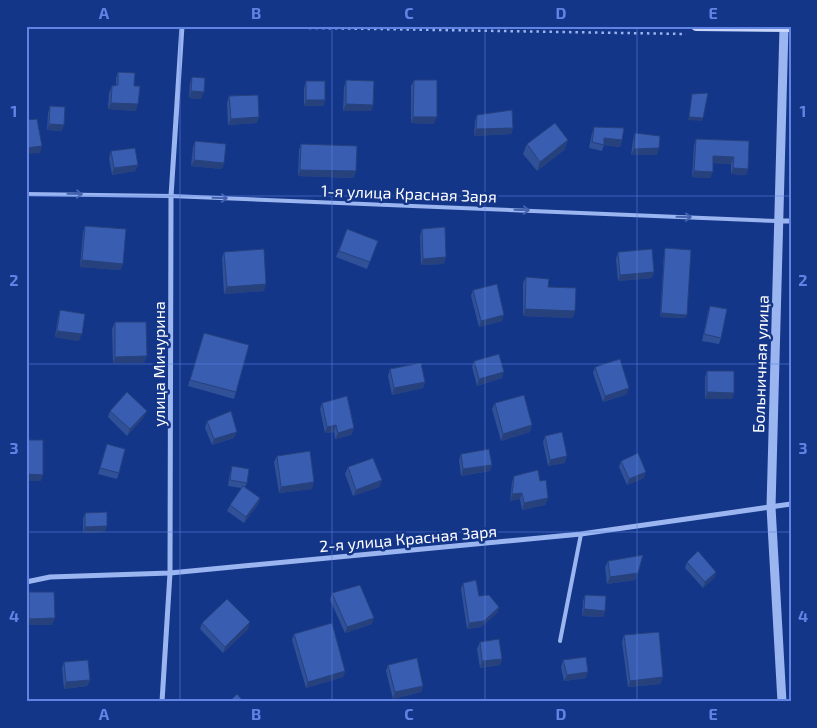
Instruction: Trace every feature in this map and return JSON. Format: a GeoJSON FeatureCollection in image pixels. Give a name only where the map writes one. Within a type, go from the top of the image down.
{"type":"FeatureCollection","features":[{"type":"Feature","properties":{"kind":"main road"},"geometry":{"type":"LineString","coordinates":[[695,30],[786,27]]}},
{"type":"Feature","properties":{"kind":"street","name":"улица Мичурина"},"geometry":{"type":"LineString","coordinates":[[162,702],[170,573],[171,196],[183,26]]}},
{"type":"Feature","properties":{"kind":"street","name":"Больничная улица"},"geometry":{"type":"LineString","coordinates":[[782,702],[771,507],[786,27]]}},
{"type":"Feature","properties":{"kind":"street","name":"1-я улица Красная Заря"},"geometry":{"type":"LineString","coordinates":[[780,221],[791,220]]}},
{"type":"Feature","properties":{"kind":"street","name":"2-я улица Красная Заря"},"geometry":{"type":"LineString","coordinates":[[26,582],[50,577],[170,573],[581,534],[791,504]]}},
{"type":"Feature","properties":{"kind":"lane","name":"1-я улица Красная Заря"},"geometry":{"type":"LineString","coordinates":[[26,194],[171,196],[780,221]]}},
{"type":"Feature","properties":{"kind":"lane"},"geometry":{"type":"LineString","coordinates":[[560,641],[581,534]]}},
{"type":"Feature","properties":{"kind":"path"},"geometry":{"type":"LineString","coordinates":[[183,26],[695,30]]}},
{"type":"Feature","properties":{"kind":"building"},"geometry":{"type":"Polygon","coordinates":[[[118,72],[135,73],[134,86],[140,86],[138,104],[111,103],[112,86],[118,85],[118,72]]]}},
{"type":"Feature","properties":{"kind":"building"},"geometry":{"type":"Polygon","coordinates":[[[192,77],[205,78],[204,92],[191,91],[192,77]]]}},
{"type":"Feature","properties":{"kind":"building"},"geometry":{"type":"Polygon","coordinates":[[[346,80],[374,81],[373,105],[346,104],[346,80]]]}},
{"type":"Feature","properties":{"kind":"building"},"geometry":{"type":"Polygon","coordinates":[[[414,80],[437,80],[437,117],[413,117],[414,80]]]}},
{"type":"Feature","properties":{"kind":"building"},"geometry":{"type":"Polygon","coordinates":[[[306,81],[325,81],[325,100],[306,100],[306,81]]]}},
{"type":"Feature","properties":{"kind":"building"},"geometry":{"type":"Polygon","coordinates":[[[708,93],[703,118],[689,117],[692,94],[708,93]]]}},
{"type":"Feature","properties":{"kind":"building"},"geometry":{"type":"Polygon","coordinates":[[[258,95],[259,117],[231,119],[229,96],[258,95]]]}},
{"type":"Feature","properties":{"kind":"building"},"geometry":{"type":"Polygon","coordinates":[[[50,106],[65,107],[64,125],[49,124],[50,106]]]}},
{"type":"Feature","properties":{"kind":"building"},"geometry":{"type":"Polygon","coordinates":[[[512,110],[513,128],[476,129],[477,115],[512,110]]]}},
{"type":"Feature","properties":{"kind":"building"},"geometry":{"type":"Polygon","coordinates":[[[37,119],[42,146],[26,148],[26,120],[37,119]]]}},
{"type":"Feature","properties":{"kind":"building"},"geometry":{"type":"Polygon","coordinates":[[[555,123],[568,140],[540,162],[527,144],[555,123]]]}},
{"type":"Feature","properties":{"kind":"building"},"geometry":{"type":"Polygon","coordinates":[[[594,127],[624,128],[622,140],[604,138],[604,145],[592,142],[594,127]]]}},
{"type":"Feature","properties":{"kind":"building"},"geometry":{"type":"Polygon","coordinates":[[[635,133],[660,136],[659,148],[634,149],[635,133]]]}},
{"type":"Feature","properties":{"kind":"building"},"geometry":{"type":"Polygon","coordinates":[[[696,139],[749,141],[748,169],[733,168],[734,157],[713,156],[713,172],[694,171],[696,139]]]}},
{"type":"Feature","properties":{"kind":"building"},"geometry":{"type":"Polygon","coordinates":[[[195,141],[226,144],[224,163],[194,160],[195,141]]]}},
{"type":"Feature","properties":{"kind":"building"},"geometry":{"type":"Polygon","coordinates":[[[301,144],[357,146],[356,171],[300,170],[301,144]]]}},
{"type":"Feature","properties":{"kind":"building"},"geometry":{"type":"Polygon","coordinates":[[[135,148],[138,165],[114,168],[111,151],[135,148]]]}},
{"type":"Feature","properties":{"kind":"building"},"geometry":{"type":"Polygon","coordinates":[[[85,226],[126,229],[123,264],[82,260],[85,226]]]}},
{"type":"Feature","properties":{"kind":"building"},"geometry":{"type":"Polygon","coordinates":[[[445,227],[446,257],[423,259],[422,229],[445,227]]]}},
{"type":"Feature","properties":{"kind":"building"},"geometry":{"type":"Polygon","coordinates":[[[347,229],[378,241],[370,262],[339,251],[347,229]]]}},
{"type":"Feature","properties":{"kind":"building"},"geometry":{"type":"Polygon","coordinates":[[[665,248],[691,250],[687,315],[661,313],[665,248]]]}},
{"type":"Feature","properties":{"kind":"building"},"geometry":{"type":"Polygon","coordinates":[[[264,249],[266,284],[227,287],[224,252],[264,249]]]}},
{"type":"Feature","properties":{"kind":"building"},"geometry":{"type":"Polygon","coordinates":[[[652,249],[654,272],[620,275],[618,252],[652,249]]]}},
{"type":"Feature","properties":{"kind":"building"},"geometry":{"type":"Polygon","coordinates":[[[526,277],[549,279],[548,287],[576,288],[575,311],[525,309],[526,277]]]}},
{"type":"Feature","properties":{"kind":"building"},"geometry":{"type":"Polygon","coordinates":[[[497,284],[504,315],[481,321],[473,290],[497,284]]]}},
{"type":"Feature","properties":{"kind":"building"},"geometry":{"type":"Polygon","coordinates":[[[710,306],[727,309],[721,338],[704,334],[710,306]]]}},
{"type":"Feature","properties":{"kind":"building"},"geometry":{"type":"Polygon","coordinates":[[[60,310],[85,314],[82,334],[57,331],[60,310]]]}},
{"type":"Feature","properties":{"kind":"building"},"geometry":{"type":"Polygon","coordinates":[[[115,322],[146,322],[147,356],[115,357],[115,322]]]}},
{"type":"Feature","properties":{"kind":"building"},"geometry":{"type":"Polygon","coordinates":[[[204,333],[249,345],[236,392],[190,380],[204,333]]]}},
{"type":"Feature","properties":{"kind":"building"},"geometry":{"type":"Polygon","coordinates":[[[499,354],[504,372],[479,379],[474,361],[499,354]]]}},
{"type":"Feature","properties":{"kind":"building"},"geometry":{"type":"Polygon","coordinates":[[[620,359],[629,388],[605,396],[595,367],[620,359]]]}},
{"type":"Feature","properties":{"kind":"building"},"geometry":{"type":"Polygon","coordinates":[[[421,363],[425,382],[394,388],[390,369],[421,363]]]}},
{"type":"Feature","properties":{"kind":"building"},"geometry":{"type":"Polygon","coordinates":[[[707,371],[734,371],[734,393],[707,392],[707,371]]]}},
{"type":"Feature","properties":{"kind":"building"},"geometry":{"type":"Polygon","coordinates":[[[127,392],[147,411],[130,429],[110,411],[127,392]]]}},
{"type":"Feature","properties":{"kind":"building"},"geometry":{"type":"Polygon","coordinates":[[[524,395],[532,425],[503,434],[495,403],[524,395]]]}},
{"type":"Feature","properties":{"kind":"building"},"geometry":{"type":"Polygon","coordinates":[[[347,396],[354,428],[338,433],[336,425],[327,427],[322,403],[347,396]]]}},
{"type":"Feature","properties":{"kind":"building"},"geometry":{"type":"Polygon","coordinates":[[[231,411],[237,432],[214,439],[207,421],[231,411]]]}},
{"type":"Feature","properties":{"kind":"building"},"geometry":{"type":"Polygon","coordinates":[[[562,432],[567,456],[550,460],[545,436],[562,432]]]}},
{"type":"Feature","properties":{"kind":"building"},"geometry":{"type":"Polygon","coordinates":[[[26,440],[43,440],[43,475],[26,474],[26,440]]]}},
{"type":"Feature","properties":{"kind":"building"},"geometry":{"type":"Polygon","coordinates":[[[107,444],[125,449],[119,473],[100,468],[107,444]]]}},
{"type":"Feature","properties":{"kind":"building"},"geometry":{"type":"Polygon","coordinates":[[[489,449],[492,465],[463,469],[461,454],[489,449]]]}},
{"type":"Feature","properties":{"kind":"building"},"geometry":{"type":"Polygon","coordinates":[[[310,451],[314,482],[281,487],[277,456],[310,451]]]}},
{"type":"Feature","properties":{"kind":"building"},"geometry":{"type":"Polygon","coordinates":[[[638,453],[646,472],[629,479],[621,461],[638,453]]]}},
{"type":"Feature","properties":{"kind":"building"},"geometry":{"type":"Polygon","coordinates":[[[373,458],[382,480],[356,490],[348,467],[373,458]]]}},
{"type":"Feature","properties":{"kind":"building"},"geometry":{"type":"Polygon","coordinates":[[[232,466],[249,469],[247,483],[230,480],[232,466]]]}},
{"type":"Feature","properties":{"kind":"building"},"geometry":{"type":"Polygon","coordinates":[[[538,470],[540,481],[546,480],[548,498],[524,503],[522,493],[512,494],[514,476],[538,470]]]}},
{"type":"Feature","properties":{"kind":"building"},"geometry":{"type":"Polygon","coordinates":[[[243,486],[260,498],[246,517],[230,505],[243,486]]]}},
{"type":"Feature","properties":{"kind":"building"},"geometry":{"type":"Polygon","coordinates":[[[107,512],[107,526],[85,527],[85,513],[107,512]]]}},
{"type":"Feature","properties":{"kind":"building"},"geometry":{"type":"Polygon","coordinates":[[[698,551],[716,572],[705,582],[687,562],[698,551]]]}},
{"type":"Feature","properties":{"kind":"building"},"geometry":{"type":"Polygon","coordinates":[[[643,555],[638,573],[610,577],[608,561],[643,555]]]}},
{"type":"Feature","properties":{"kind":"building"},"geometry":{"type":"Polygon","coordinates":[[[476,580],[479,596],[489,595],[499,607],[484,621],[469,623],[463,583],[476,580]]]}},
{"type":"Feature","properties":{"kind":"building"},"geometry":{"type":"Polygon","coordinates":[[[360,585],[374,618],[347,627],[332,593],[360,585]]]}},
{"type":"Feature","properties":{"kind":"building"},"geometry":{"type":"Polygon","coordinates":[[[29,592],[54,592],[55,618],[29,619],[29,592]]]}},
{"type":"Feature","properties":{"kind":"building"},"geometry":{"type":"Polygon","coordinates":[[[585,595],[606,596],[605,611],[584,609],[585,595]]]}},
{"type":"Feature","properties":{"kind":"building"},"geometry":{"type":"Polygon","coordinates":[[[227,599],[250,622],[225,647],[202,623],[227,599]]]}},
{"type":"Feature","properties":{"kind":"building"},"geometry":{"type":"Polygon","coordinates":[[[332,623],[345,671],[308,682],[294,634],[332,623]]]}},
{"type":"Feature","properties":{"kind":"building"},"geometry":{"type":"Polygon","coordinates":[[[659,632],[663,677],[630,681],[624,635],[659,632]]]}},
{"type":"Feature","properties":{"kind":"building"},"geometry":{"type":"Polygon","coordinates":[[[499,639],[502,659],[482,661],[480,642],[499,639]]]}},
{"type":"Feature","properties":{"kind":"building"},"geometry":{"type":"Polygon","coordinates":[[[586,657],[588,672],[567,675],[563,660],[586,657]]]}},
{"type":"Feature","properties":{"kind":"building"},"geometry":{"type":"Polygon","coordinates":[[[417,658],[423,686],[395,692],[388,665],[417,658]]]}},
{"type":"Feature","properties":{"kind":"building"},"geometry":{"type":"Polygon","coordinates":[[[88,660],[90,680],[66,682],[64,662],[88,660]]]}},
{"type":"Feature","properties":{"kind":"building"},"geometry":{"type":"Polygon","coordinates":[[[237,694],[244,702],[229,702],[237,694]]]}}]}
